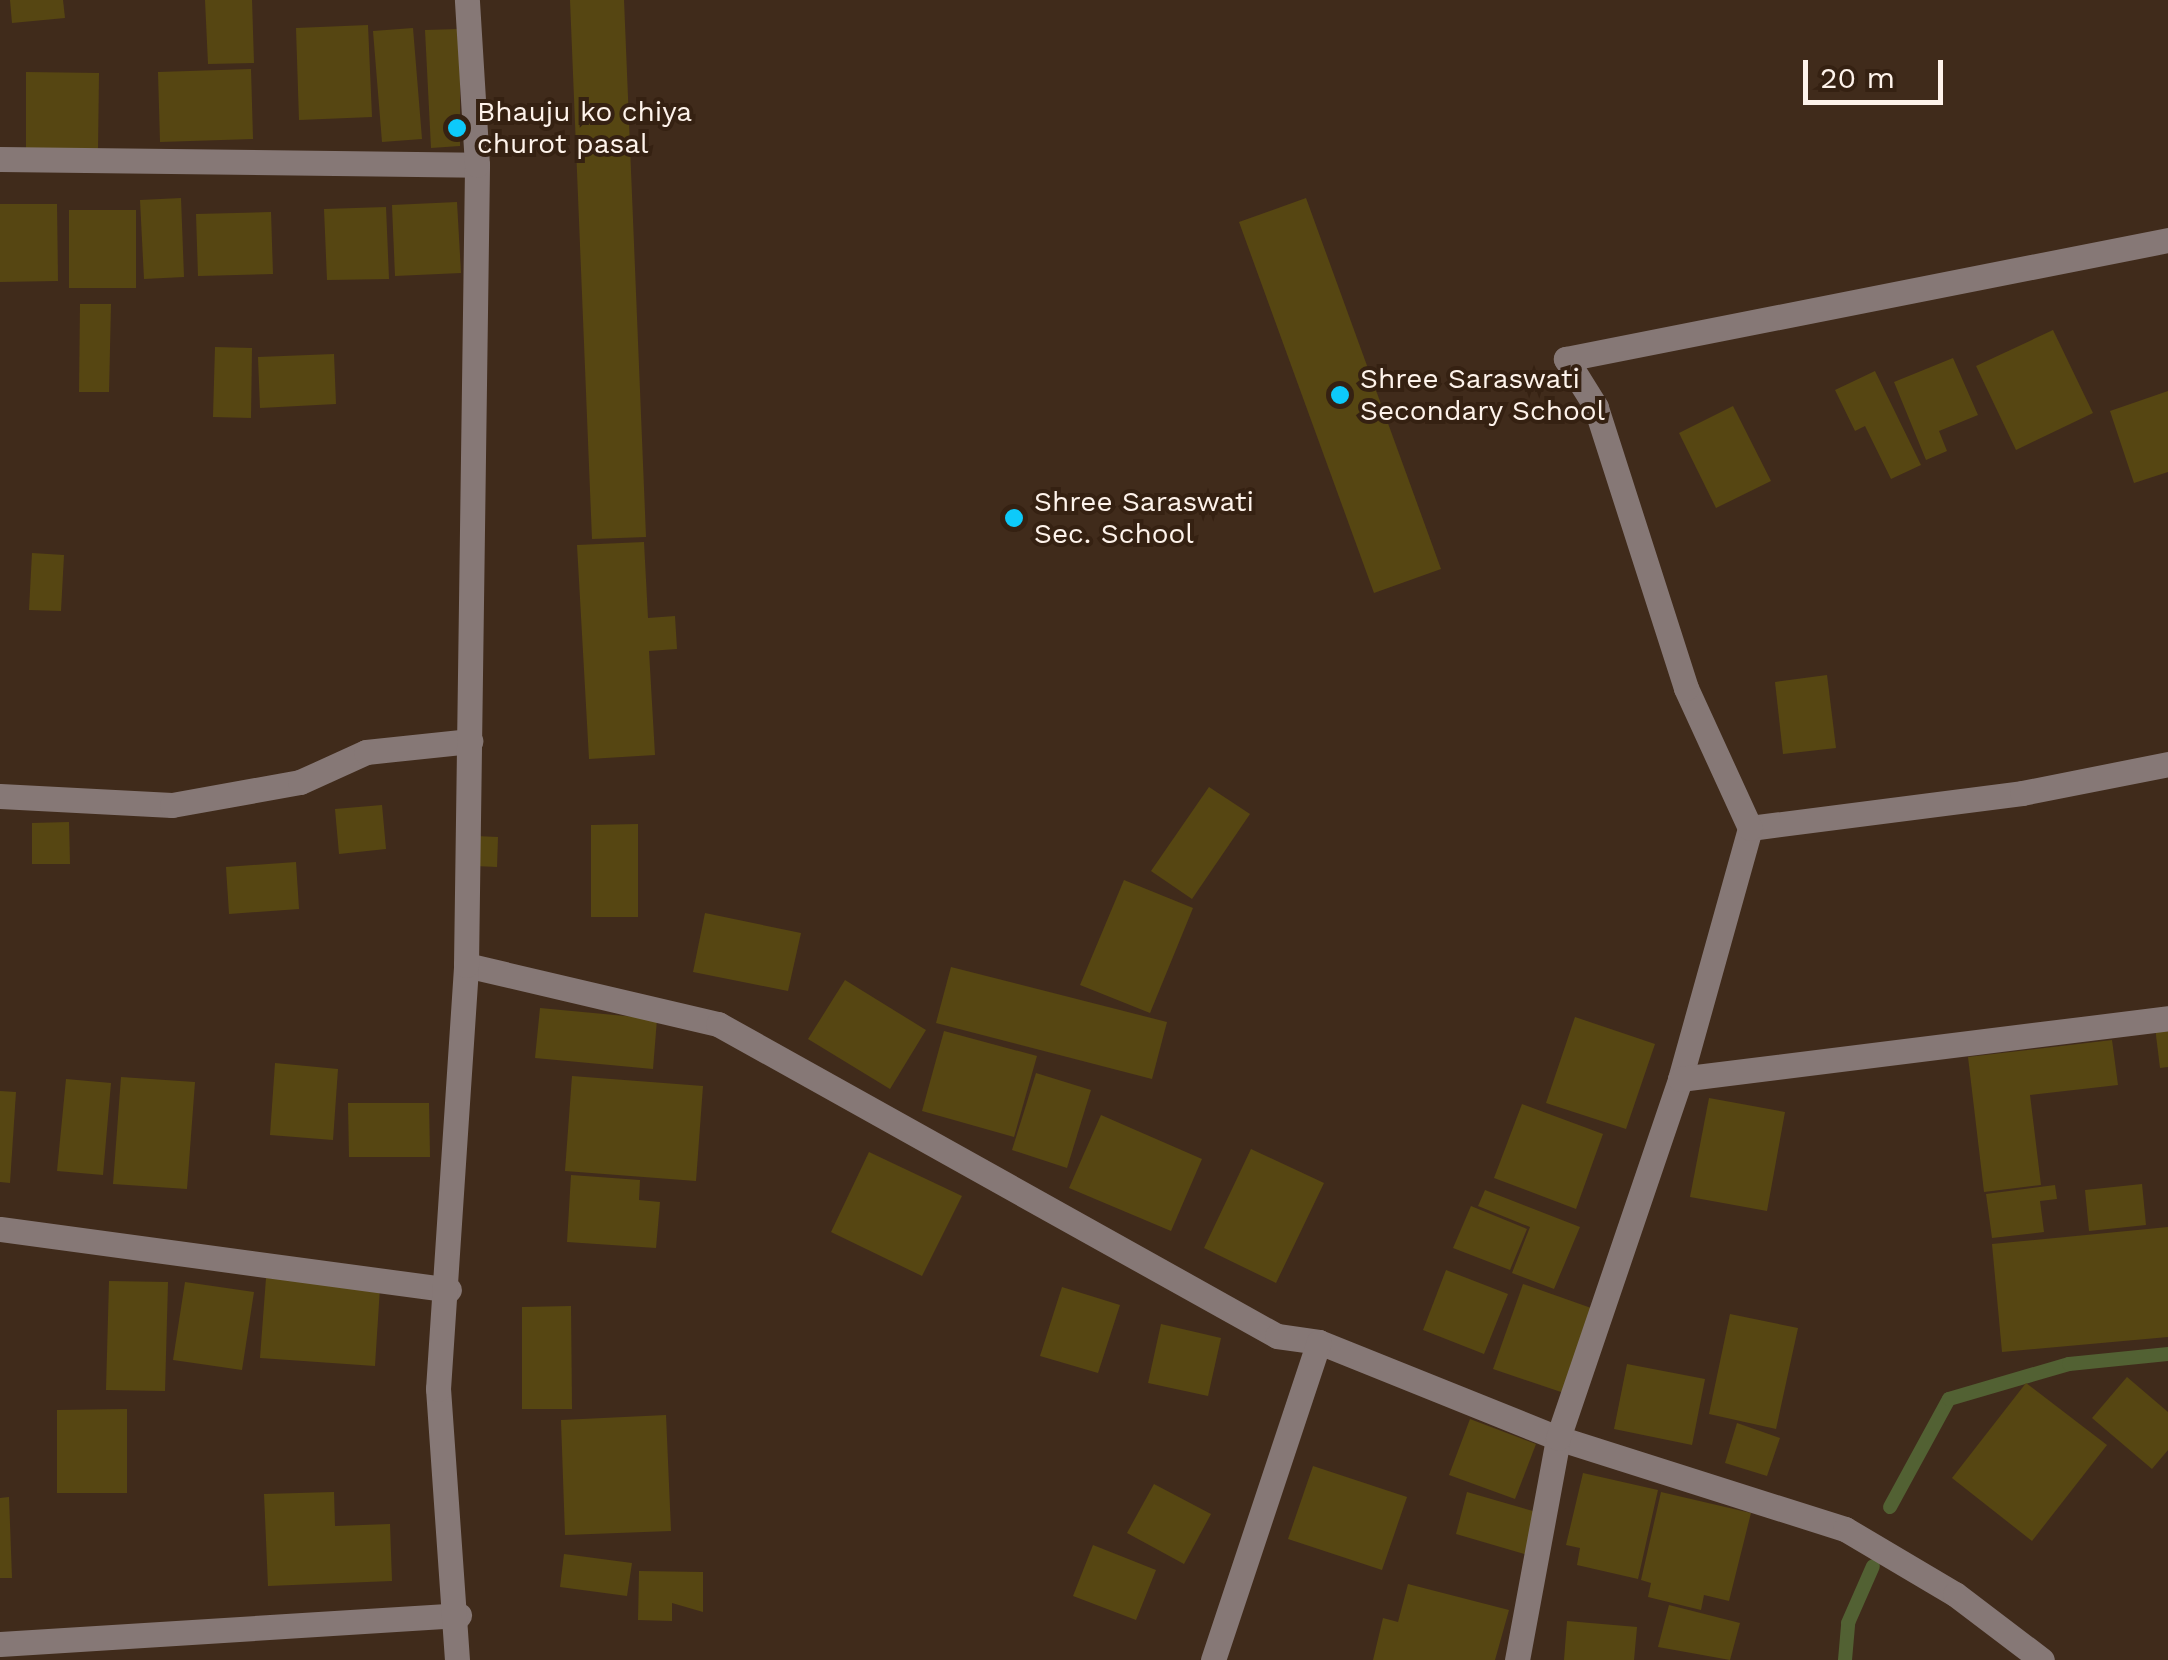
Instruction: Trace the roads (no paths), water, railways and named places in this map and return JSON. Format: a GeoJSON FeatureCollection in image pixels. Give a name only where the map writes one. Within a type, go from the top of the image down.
{"type":"FeatureCollection","features":[{"type":"Feature","properties":{"kind":"street"},"geometry":{"type":"LineString","coordinates":[[457,1660],[460,1614],[438,1389],[449,1290],[466,965],[477,165],[467,0]]}},
{"type":"Feature","properties":{"kind":"street"},"geometry":{"type":"LineString","coordinates":[[0,160],[477,165]]}},
{"type":"Feature","properties":{"kind":"street"},"geometry":{"type":"LineString","coordinates":[[1517,1660],[1558,1438],[1680,1079],[1750,828],[1686,688],[1596,407],[1566,359],[2168,240]]}},
{"type":"Feature","properties":{"kind":"street"},"geometry":{"type":"LineString","coordinates":[[0,796],[172,805],[300,782],[366,752],[470,741]]}},
{"type":"Feature","properties":{"kind":"street"},"geometry":{"type":"LineString","coordinates":[[1750,828],[2022,793],[2168,764]]}},
{"type":"Feature","properties":{"kind":"street"},"geometry":{"type":"LineString","coordinates":[[466,965],[718,1024],[1277,1336],[1319,1342],[1558,1438],[1845,1528],[1956,1594],[2042,1660]]}},
{"type":"Feature","properties":{"kind":"street"},"geometry":{"type":"LineString","coordinates":[[1680,1079],[2168,1018]]}},
{"type":"Feature","properties":{"kind":"street"},"geometry":{"type":"LineString","coordinates":[[0,1229],[449,1290]]}},
{"type":"Feature","properties":{"kind":"street"},"geometry":{"type":"LineString","coordinates":[[1213,1660],[1319,1342]]}},
{"type":"Feature","properties":{"kind":"street"},"geometry":{"type":"LineString","coordinates":[[0,1644],[460,1614]]}},
{"type":"Feature","properties":{"kind":"waterway"},"geometry":{"type":"LineString","coordinates":[[1890,1507],[1949,1399],[2069,1364],[2168,1354]]}},
{"type":"Feature","properties":{"kind":"waterway"},"geometry":{"type":"LineString","coordinates":[[1845,1660],[1848,1623],[1873,1566]]}},
{"type":"Feature","properties":{"kind":"place","name":"Bhauju ko chiya churot pasal"},"geometry":{"type":"Point","coordinates":[457,128]}},
{"type":"Feature","properties":{"kind":"place","name":"Shree Saraswati Secondary School"},"geometry":{"type":"Point","coordinates":[1340,395]}},
{"type":"Feature","properties":{"kind":"place","name":"Shree Saraswati Sec. School"},"geometry":{"type":"Point","coordinates":[1014,518]}}]}
